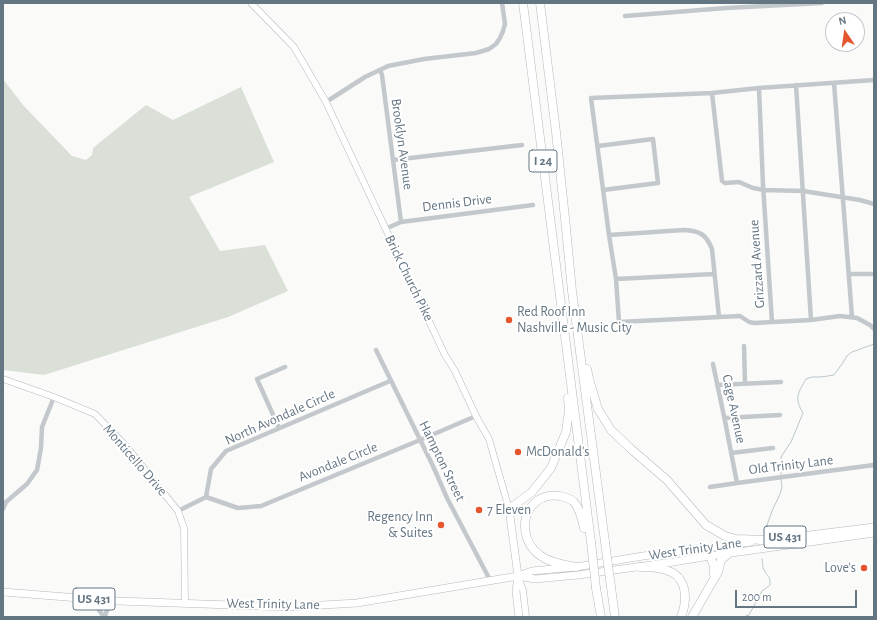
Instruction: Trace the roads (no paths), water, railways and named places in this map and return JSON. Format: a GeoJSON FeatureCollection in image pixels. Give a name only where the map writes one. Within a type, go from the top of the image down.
{"type":"FeatureCollection","features":[{"type":"Feature","properties":{"kind":"highway","name":"I 24"},"geometry":{"type":"LineString","coordinates":[[523,3],[600,617]]}},
{"type":"Feature","properties":{"kind":"highway","name":"I 24"},"geometry":{"type":"LineString","coordinates":[[540,3],[557,139],[572,291],[615,617]]}},
{"type":"Feature","properties":{"kind":"highway"},"geometry":{"type":"LineString","coordinates":[[572,291],[581,326],[589,379],[594,398],[598,409],[611,430],[668,480],[706,525],[725,536],[736,539],[767,540]]}},
{"type":"Feature","properties":{"kind":"highway"},"geometry":{"type":"LineString","coordinates":[[509,509],[532,492],[552,468],[566,432],[569,410],[563,320]]}},
{"type":"Feature","properties":{"kind":"highway"},"geometry":{"type":"LineString","coordinates":[[576,567],[554,562],[542,557],[529,543],[524,524],[528,512],[533,504],[547,496],[564,497],[573,502],[578,509],[585,531],[591,542]]}},
{"type":"Feature","properties":{"kind":"highway"},"geometry":{"type":"LineString","coordinates":[[697,549],[710,556],[714,566],[713,579]]}},
{"type":"Feature","properties":{"kind":"highway"},"geometry":{"type":"LineString","coordinates":[[692,617],[718,572],[721,560],[729,553]]}},
{"type":"Feature","properties":{"kind":"highway"},"geometry":{"type":"LineString","coordinates":[[640,566],[658,568],[671,572],[678,577],[682,584],[686,600],[681,617]]}},
{"type":"Feature","properties":{"kind":"highway"},"geometry":{"type":"LineString","coordinates":[[612,596],[620,617]]}},
{"type":"Feature","properties":{"kind":"main road","name":"Brick Church Pike"},"geometry":{"type":"LineString","coordinates":[[251,3],[294,47],[326,102],[428,316],[445,355],[489,439],[509,509],[518,576],[523,590],[526,617]]}},
{"type":"Feature","properties":{"kind":"main road","name":"Monticello Drive"},"geometry":{"type":"LineString","coordinates":[[3,379],[54,397],[95,414],[126,446],[178,511],[184,528],[185,603]]}},
{"type":"Feature","properties":{"kind":"main road","name":"West Trinity Lane"},"geometry":{"type":"LineString","coordinates":[[3,592],[116,601],[289,606],[347,604],[518,576],[532,571],[576,567],[642,556],[874,527]]}},
{"type":"Feature","properties":{"kind":"main road","name":"West Trinity Lane"},"geometry":{"type":"LineString","coordinates":[[518,576],[535,579],[578,575],[874,533]]}},
{"type":"Feature","properties":{"kind":"main road","name":"Brick Church Pike"},"geometry":{"type":"LineString","coordinates":[[518,576],[516,590],[519,617]]}},
{"type":"Feature","properties":{"kind":"street"},"geometry":{"type":"LineString","coordinates":[[326,102],[365,77],[388,66],[418,60],[476,54],[489,49],[496,44],[500,38],[505,24],[502,3]]}},
{"type":"Feature","properties":{"kind":"street"},"geometry":{"type":"LineString","coordinates":[[625,16],[726,8],[822,3]]}},
{"type":"Feature","properties":{"kind":"street","name":"Brooklyn Avenue"},"geometry":{"type":"LineString","coordinates":[[380,70],[382,75],[401,222]]}},
{"type":"Feature","properties":{"kind":"street"},"geometry":{"type":"LineString","coordinates":[[772,322],[754,323],[749,322],[740,316],[620,322],[616,279],[592,98],[712,93],[796,85],[874,80]]}},
{"type":"Feature","properties":{"kind":"street"},"geometry":{"type":"LineString","coordinates":[[834,83],[852,317]]}},
{"type":"Feature","properties":{"kind":"street"},"geometry":{"type":"LineString","coordinates":[[796,85],[811,320]]}},
{"type":"Feature","properties":{"kind":"street","name":"Grizzard Avenue"},"geometry":{"type":"LineString","coordinates":[[759,88],[772,322],[811,320],[840,316],[856,318],[870,325],[874,329]]}},
{"type":"Feature","properties":{"kind":"street"},"geometry":{"type":"LineString","coordinates":[[712,93],[722,181],[725,183],[739,182],[753,188],[764,190],[803,191],[860,200],[874,204]]}},
{"type":"Feature","properties":{"kind":"street"},"geometry":{"type":"LineString","coordinates":[[598,146],[653,139],[658,183],[603,190]]}},
{"type":"Feature","properties":{"kind":"street"},"geometry":{"type":"LineString","coordinates":[[393,160],[522,145]]}},
{"type":"Feature","properties":{"kind":"street","name":"Dennis Drive"},"geometry":{"type":"LineString","coordinates":[[386,229],[401,222],[533,204]]}},
{"type":"Feature","properties":{"kind":"street"},"geometry":{"type":"LineString","coordinates":[[609,235],[684,230],[698,232],[704,236],[712,249],[719,317]]}},
{"type":"Feature","properties":{"kind":"street"},"geometry":{"type":"LineString","coordinates":[[616,279],[714,274]]}},
{"type":"Feature","properties":{"kind":"street"},"geometry":{"type":"LineString","coordinates":[[849,274],[874,274]]}},
{"type":"Feature","properties":{"kind":"street"},"geometry":{"type":"LineString","coordinates":[[744,346],[745,384]]}},
{"type":"Feature","properties":{"kind":"street","name":"Hampton Street"},"geometry":{"type":"LineString","coordinates":[[376,350],[433,466],[447,498],[490,580]]}},
{"type":"Feature","properties":{"kind":"street","name":"Cage Avenue"},"geometry":{"type":"LineString","coordinates":[[713,364],[737,483]]}},
{"type":"Feature","properties":{"kind":"street"},"geometry":{"type":"LineString","coordinates":[[279,428],[257,379],[285,367]]}},
{"type":"Feature","properties":{"kind":"street","name":"North Avondale Circle"},"geometry":{"type":"LineString","coordinates":[[206,497],[211,469],[226,451],[390,381]]}},
{"type":"Feature","properties":{"kind":"street"},"geometry":{"type":"LineString","coordinates":[[718,385],[780,382]]}},
{"type":"Feature","properties":{"kind":"street"},"geometry":{"type":"LineString","coordinates":[[3,509],[6,502],[27,484],[37,470],[41,448],[42,427],[54,397]]}},
{"type":"Feature","properties":{"kind":"street"},"geometry":{"type":"LineString","coordinates":[[725,418],[780,415]]}},
{"type":"Feature","properties":{"kind":"street","name":"Avondale Circle"},"geometry":{"type":"LineString","coordinates":[[206,497],[238,508],[261,506],[476,416]]}},
{"type":"Feature","properties":{"kind":"street"},"geometry":{"type":"LineString","coordinates":[[731,453],[773,448]]}},
{"type":"Feature","properties":{"kind":"street","name":"Old Trinity Lane"},"geometry":{"type":"LineString","coordinates":[[710,487],[874,465]]}},
{"type":"Feature","properties":{"kind":"street"},"geometry":{"type":"LineString","coordinates":[[178,511],[206,497]]}},
{"type":"Feature","properties":{"kind":"street"},"geometry":{"type":"LineString","coordinates":[[91,599],[104,617]]}},
{"type":"Feature","properties":{"kind":"street"},"geometry":{"type":"LineString","coordinates":[[104,617],[108,608],[116,601]]}},
{"type":"Feature","properties":{"kind":"waterway"},"geometry":{"type":"LineString","coordinates":[[781,476],[781,457],[791,442],[803,413],[800,408],[798,396],[806,379],[834,375],[847,356],[852,352],[874,344]]}},
{"type":"Feature","properties":{"kind":"waterway"},"geometry":{"type":"LineString","coordinates":[[764,531],[780,494],[782,487],[781,479]]}},
{"type":"Feature","properties":{"kind":"waterway"},"geometry":{"type":"LineString","coordinates":[[743,617],[749,615],[762,591],[770,585],[769,578],[763,569],[762,559]]}},
{"type":"Feature","properties":{"kind":"place","name":"Red Roof Inn Nashville - Music City"},"geometry":{"type":"Point","coordinates":[509,320]}},
{"type":"Feature","properties":{"kind":"place","name":"McDonald's"},"geometry":{"type":"Point","coordinates":[518,452]}},
{"type":"Feature","properties":{"kind":"place","name":"7 Eleven"},"geometry":{"type":"Point","coordinates":[479,510]}},
{"type":"Feature","properties":{"kind":"place","name":"Regency Inn & Suites"},"geometry":{"type":"Point","coordinates":[441,525]}},
{"type":"Feature","properties":{"kind":"place","name":"Love's"},"geometry":{"type":"Point","coordinates":[864,568]}}]}
